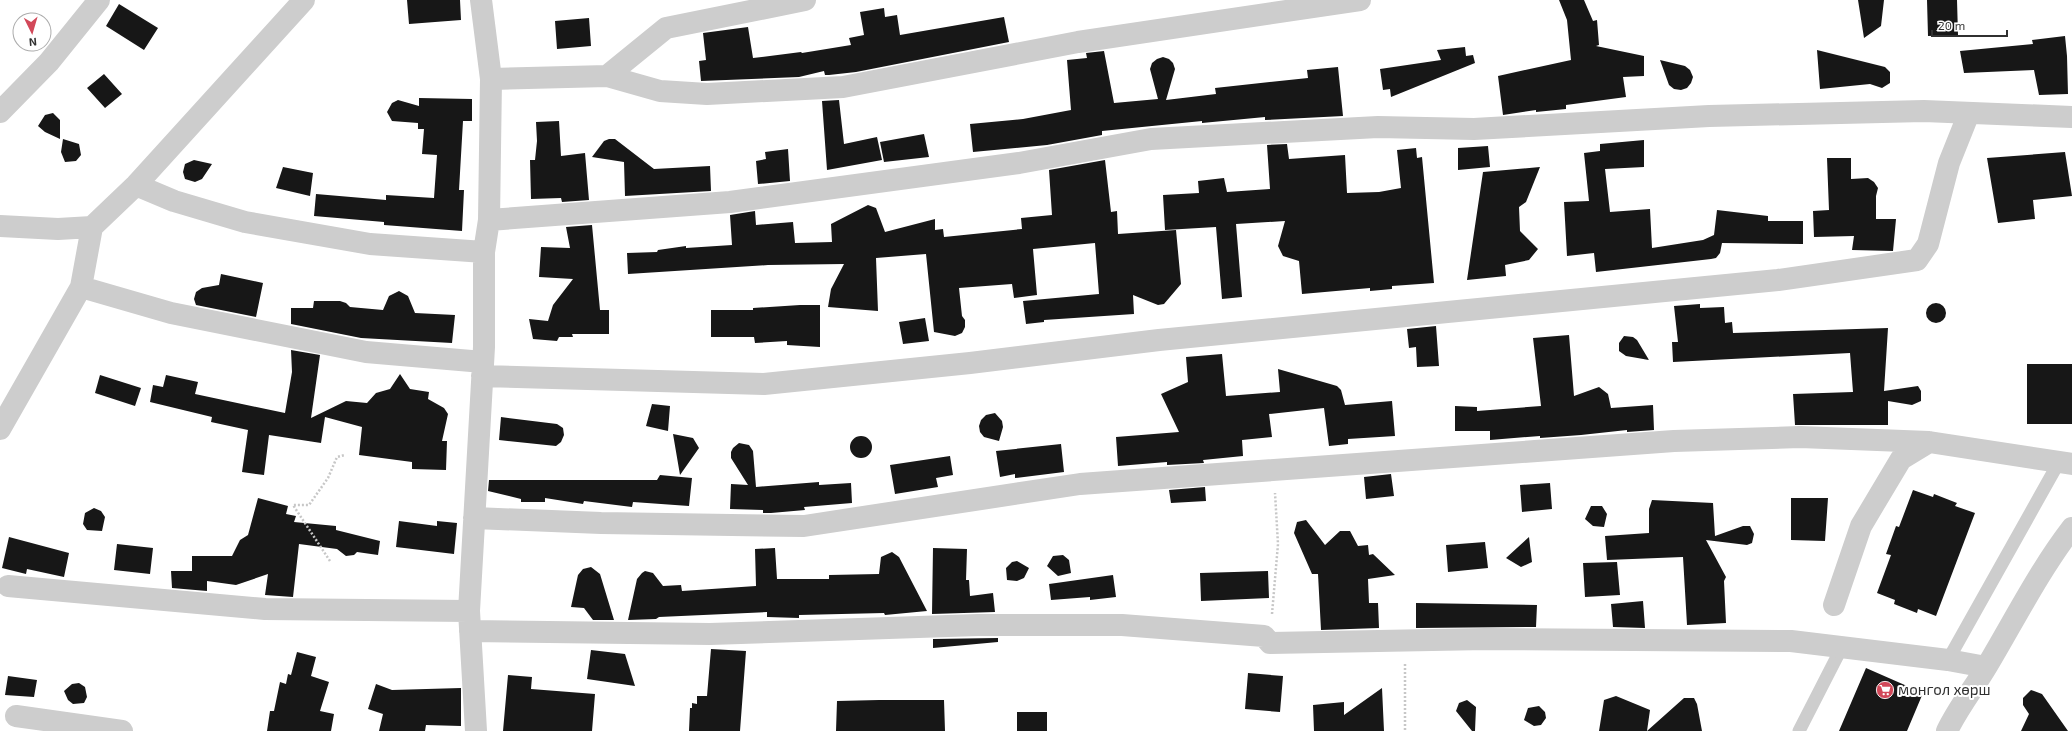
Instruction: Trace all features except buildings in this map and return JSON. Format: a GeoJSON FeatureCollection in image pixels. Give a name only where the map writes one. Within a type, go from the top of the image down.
{"type":"FeatureCollection","features":[{"type":"Feature","properties":{"kind":"street"},"geometry":{"type":"LineString","coordinates":[[0,112],[48,62],[99,0]]}},
{"type":"Feature","properties":{"kind":"street"},"geometry":{"type":"LineString","coordinates":[[0,429],[81,287],[92,227],[136,185],[304,0]]}},
{"type":"Feature","properties":{"kind":"street"},"geometry":{"type":"LineString","coordinates":[[476,731],[470,621],[482,369],[484,252],[489,220],[491,79],[482,0]]}},
{"type":"Feature","properties":{"kind":"street"},"geometry":{"type":"LineString","coordinates":[[607,76],[666,28],[805,0]]}},
{"type":"Feature","properties":{"kind":"street"},"geometry":{"type":"LineString","coordinates":[[491,79],[607,76],[660,91],[707,94],[843,87],[1078,42],[1360,0]]}},
{"type":"Feature","properties":{"kind":"street"},"geometry":{"type":"LineString","coordinates":[[489,220],[730,202],[1019,163],[1151,139],[1378,127],[1474,129],[1709,116],[1924,111],[2072,117]]}},
{"type":"Feature","properties":{"kind":"street"},"geometry":{"type":"LineString","coordinates":[[81,287],[171,313],[366,352],[482,369],[764,384],[970,363],[1159,340],[1778,280],[1917,260],[1928,244],[1949,163],[1969,113]]}},
{"type":"Feature","properties":{"kind":"street"},"geometry":{"type":"LineString","coordinates":[[136,185],[174,201],[245,222],[370,244],[484,252]]}},
{"type":"Feature","properties":{"kind":"street"},"geometry":{"type":"LineString","coordinates":[[0,226],[58,229],[92,227]]}},
{"type":"Feature","properties":{"kind":"street"},"geometry":{"type":"LineString","coordinates":[[474,518],[601,523],[804,526],[1080,484],[1274,469],[1674,442],[1800,437],[1929,442],[2066,463]]}},
{"type":"Feature","properties":{"kind":"street"},"geometry":{"type":"LineString","coordinates":[[1834,605],[1861,526],[1901,460],[1929,442]]}},
{"type":"Feature","properties":{"kind":"street"},"geometry":{"type":"LineString","coordinates":[[1947,731],[1956,712],[1986,667],[2039,575],[2072,528]]}},
{"type":"Feature","properties":{"kind":"street"},"geometry":{"type":"LineString","coordinates":[[8,586],[265,609],[710,634],[978,625],[1122,625],[1264,636],[1270,642],[1486,639],[1792,641],[1948,660],[1986,667]]}},
{"type":"Feature","properties":{"kind":"street"},"geometry":{"type":"LineString","coordinates":[[16,716],[122,731]]}},
{"type":"Feature","properties":{"kind":"lane"},"geometry":{"type":"LineString","coordinates":[[1948,660],[2066,463]]}},
{"type":"Feature","properties":{"kind":"lane"},"geometry":{"type":"LineString","coordinates":[[1799,731],[1842,647]]}},
{"type":"Feature","properties":{"kind":"path"},"geometry":{"type":"LineString","coordinates":[[330,561],[293,505],[309,505],[328,478],[337,457],[345,455]]}},
{"type":"Feature","properties":{"kind":"path"},"geometry":{"type":"LineString","coordinates":[[1270,642],[1274,568],[1278,544],[1274,469]]}},
{"type":"Feature","properties":{"kind":"path"},"geometry":{"type":"LineString","coordinates":[[1405,731],[1405,656],[1407,641]]}},
{"type":"Feature","properties":{"kind":"place","name":"монгол хөрш"},"geometry":{"type":"Point","coordinates":[1885,690]}}]}
